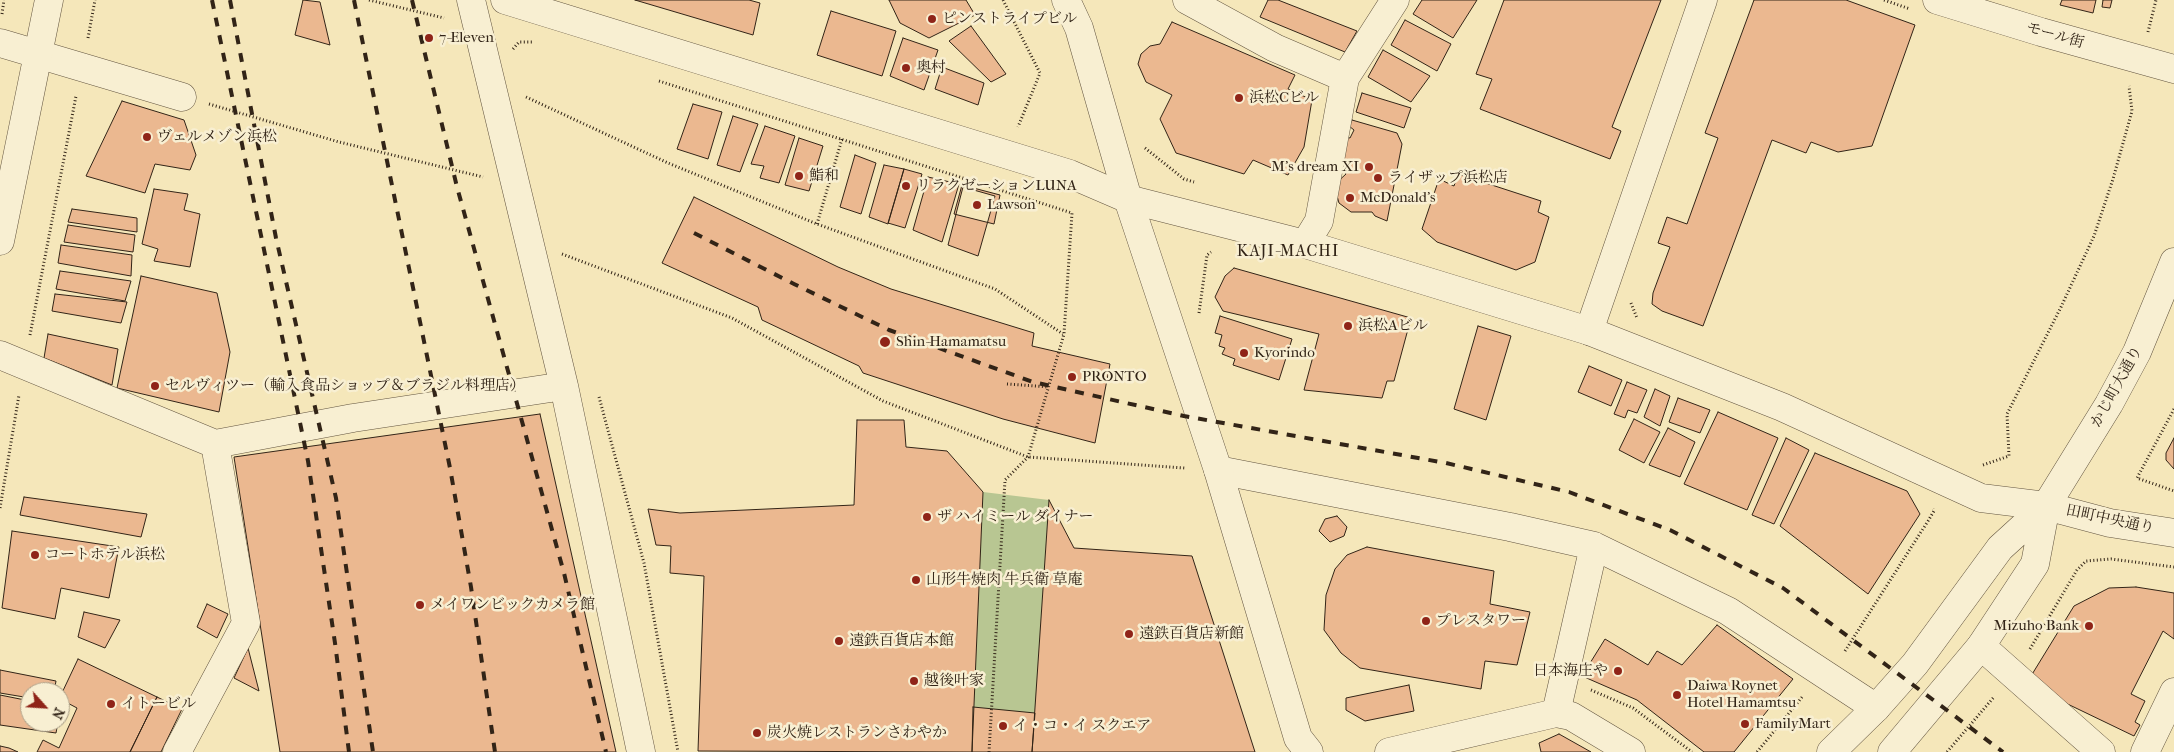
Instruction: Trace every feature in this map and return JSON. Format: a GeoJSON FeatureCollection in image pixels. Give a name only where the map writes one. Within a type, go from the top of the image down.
{"type":"FeatureCollection","features":[{"type":"Feature","properties":{"kind":"street"},"geometry":{"type":"LineString","coordinates":[[0,240],[49,0]]}},
{"type":"Feature","properties":{"kind":"street"},"geometry":{"type":"LineString","coordinates":[[471,0],[564,386],[641,752]]}},
{"type":"Feature","properties":{"kind":"street","name":"田町中央通り"},"geometry":{"type":"LineString","coordinates":[[505,0],[1070,174],[1128,199],[1305,244],[1589,331],[1782,407],[1982,498],[2046,506],[2110,523],[2174,533]]}},
{"type":"Feature","properties":{"kind":"street"},"geometry":{"type":"LineString","coordinates":[[1066,0],[1079,28],[1128,199],[1218,470],[1298,738],[1309,752]]}},
{"type":"Feature","properties":{"kind":"street"},"geometry":{"type":"LineString","coordinates":[[1187,0],[1275,48],[1346,78]]}},
{"type":"Feature","properties":{"kind":"street"},"geometry":{"type":"LineString","coordinates":[[1305,244],[1319,221],[1346,78],[1395,0]]}},
{"type":"Feature","properties":{"kind":"street"},"geometry":{"type":"LineString","coordinates":[[1589,331],[1702,0]]}},
{"type":"Feature","properties":{"kind":"street","name":"モール街"},"geometry":{"type":"LineString","coordinates":[[1937,0],[2032,30],[2174,69]]}},
{"type":"Feature","properties":{"kind":"street"},"geometry":{"type":"LineString","coordinates":[[0,31],[38,53],[182,96]]}},
{"type":"Feature","properties":{"kind":"street","name":"かじ町大通り"},"geometry":{"type":"LineString","coordinates":[[2046,506],[2109,404],[2137,352],[2174,262]]}},
{"type":"Feature","properties":{"kind":"street"},"geometry":{"type":"LineString","coordinates":[[0,355],[215,444],[353,418],[564,386]]}},
{"type":"Feature","properties":{"kind":"street"},"geometry":{"type":"LineString","coordinates":[[177,752],[246,622],[215,444]]}},
{"type":"Feature","properties":{"kind":"street"},"geometry":{"type":"LineString","coordinates":[[1218,470],[1510,527],[1594,546],[1728,611],[1876,708]]}},
{"type":"Feature","properties":{"kind":"street"},"geometry":{"type":"LineString","coordinates":[[1892,752],[1981,646],[2038,559],[2046,506]]}},
{"type":"Feature","properties":{"kind":"street"},"geometry":{"type":"LineString","coordinates":[[1830,752],[1876,708],[1915,664],[2000,548],[2046,506]]}},
{"type":"Feature","properties":{"kind":"street"},"geometry":{"type":"LineString","coordinates":[[1556,713],[1594,546]]}},
{"type":"Feature","properties":{"kind":"street"},"geometry":{"type":"LineString","coordinates":[[1981,646],[2101,752]]}},
{"type":"Feature","properties":{"kind":"street"},"geometry":{"type":"LineString","coordinates":[[2144,752],[2174,692]]}},
{"type":"Feature","properties":{"kind":"street"},"geometry":{"type":"LineString","coordinates":[[1389,752],[1556,713],[1576,718],[1631,752]]}},
{"type":"Feature","properties":{"kind":"street"},"geometry":{"type":"LineString","coordinates":[[1876,752],[1892,739],[1912,727]]}},
{"type":"Feature","properties":{"kind":"path"},"geometry":{"type":"LineString","coordinates":[[0,31],[4,0]]}},
{"type":"Feature","properties":{"kind":"path"},"geometry":{"type":"LineString","coordinates":[[369,0],[445,18],[449,24]]}},
{"type":"Feature","properties":{"kind":"path"},"geometry":{"type":"LineString","coordinates":[[1003,0],[1040,72],[1019,127]]}},
{"type":"Feature","properties":{"kind":"path"},"geometry":{"type":"LineString","coordinates":[[508,55],[519,42],[533,41],[542,44]]}},
{"type":"Feature","properties":{"kind":"path"},"geometry":{"type":"LineString","coordinates":[[654,80],[1072,213],[1064,334],[1028,457],[1006,480],[989,752]]}},
{"type":"Feature","properties":{"kind":"path"},"geometry":{"type":"LineString","coordinates":[[1978,466],[2009,456],[2007,414],[2061,307],[2094,236],[2113,179],[2132,111],[2129,84]]}},
{"type":"Feature","properties":{"kind":"path"},"geometry":{"type":"LineString","coordinates":[[0,508],[24,365],[77,93]]}},
{"type":"Feature","properties":{"kind":"path"},"geometry":{"type":"LineString","coordinates":[[523,95],[668,164],[817,224],[995,289],[1064,334]]}},
{"type":"Feature","properties":{"kind":"path"},"geometry":{"type":"LineString","coordinates":[[182,96],[339,142],[431,165],[514,176]]}},
{"type":"Feature","properties":{"kind":"path"},"geometry":{"type":"LineString","coordinates":[[817,224],[842,140]]}},
{"type":"Feature","properties":{"kind":"path"},"geometry":{"type":"LineString","coordinates":[[1143,146],[1184,179],[1202,185]]}},
{"type":"Feature","properties":{"kind":"path"},"geometry":{"type":"LineString","coordinates":[[558,245],[564,263]]}},
{"type":"Feature","properties":{"kind":"path"},"geometry":{"type":"LineString","coordinates":[[1199,315],[1206,255],[1213,250]]}},
{"type":"Feature","properties":{"kind":"path"},"geometry":{"type":"LineString","coordinates":[[561,254],[732,318],[883,401],[1028,457],[1218,470]]}},
{"type":"Feature","properties":{"kind":"path"},"geometry":{"type":"LineString","coordinates":[[1007,384],[1048,387]]}},
{"type":"Feature","properties":{"kind":"path"},"geometry":{"type":"LineString","coordinates":[[599,394],[644,563],[678,752]]}},
{"type":"Feature","properties":{"kind":"path"},"geometry":{"type":"LineString","coordinates":[[2174,409],[2137,478],[2174,491]]}},
{"type":"Feature","properties":{"kind":"path"},"geometry":{"type":"LineString","coordinates":[[1844,652],[1934,511],[1930,504]]}},
{"type":"Feature","properties":{"kind":"path"},"geometry":{"type":"LineString","coordinates":[[2028,651],[2077,570],[2086,561],[2111,559],[2174,567]]}},
{"type":"Feature","properties":{"kind":"path"},"geometry":{"type":"LineString","coordinates":[[1590,689],[1633,708],[1692,752]]}},
{"type":"Feature","properties":{"kind":"path"},"geometry":{"type":"LineString","coordinates":[[1947,752],[1998,692]]}},
{"type":"Feature","properties":{"kind":"path"},"geometry":{"type":"LineString","coordinates":[[1757,752],[1804,695]]}},
{"type":"Feature","properties":{"kind":"green space"},"geometry":{"type":"Polygon","coordinates":[[[983,492],[1049,500],[1033,746],[972,739],[983,492]]]}},
{"type":"Feature","properties":{"kind":"building"},"geometry":{"type":"Polygon","coordinates":[[[303,0],[320,2],[330,45],[295,35],[303,0]]]}},
{"type":"Feature","properties":{"kind":"building"},"geometry":{"type":"Polygon","coordinates":[[[635,0],[749,0],[760,3],[753,35],[635,0]]]}},
{"type":"Feature","properties":{"kind":"building","name":"ピンストライプビル"},"geometry":{"type":"Polygon","coordinates":[[[889,0],[966,0],[975,15],[929,38],[900,23],[889,0]]]}},
{"type":"Feature","properties":{"kind":"building"},"geometry":{"type":"Polygon","coordinates":[[[1268,0],[1278,0],[1357,31],[1345,52],[1260,17],[1268,0]]]}},
{"type":"Feature","properties":{"kind":"building"},"geometry":{"type":"Polygon","coordinates":[[[1422,0],[1477,0],[1453,38],[1413,14],[1422,0]]]}},
{"type":"Feature","properties":{"kind":"building"},"geometry":{"type":"Polygon","coordinates":[[[1504,0],[1661,0],[1612,127],[1621,131],[1610,159],[1480,109],[1492,79],[1476,74],[1504,0]]]}},
{"type":"Feature","properties":{"kind":"building"},"geometry":{"type":"Polygon","coordinates":[[[1754,0],[1846,0],[1915,25],[1872,146],[1838,152],[1811,142],[1806,153],[1772,140],[1703,326],[1662,311],[1652,304],[1653,293],[1670,247],[1658,243],[1667,217],[1687,224],[1718,138],[1705,133],[1754,0]]]}},
{"type":"Feature","properties":{"kind":"building"},"geometry":{"type":"Polygon","coordinates":[[[2062,0],[2096,0],[2093,13],[2060,5],[2062,0]]]}},
{"type":"Feature","properties":{"kind":"building"},"geometry":{"type":"Polygon","coordinates":[[[2103,0],[2112,0],[2110,8],[2102,7],[2103,0]]]}},
{"type":"Feature","properties":{"kind":"building"},"geometry":{"type":"Polygon","coordinates":[[[831,11],[896,31],[882,76],[817,55],[831,11]]]}},
{"type":"Feature","properties":{"kind":"building"},"geometry":{"type":"Polygon","coordinates":[[[1405,20],[1451,44],[1437,71],[1391,45],[1405,20]]]}},
{"type":"Feature","properties":{"kind":"building","name":"浜松Cビル"},"geometry":{"type":"Polygon","coordinates":[[[1172,22],[1295,75],[1288,89],[1312,100],[1304,147],[1288,175],[1253,160],[1244,174],[1176,153],[1160,119],[1172,95],[1146,82],[1138,64],[1141,54],[1150,46],[1160,44],[1172,22]]]}},
{"type":"Feature","properties":{"kind":"building"},"geometry":{"type":"Polygon","coordinates":[[[971,26],[1006,74],[991,82],[949,41],[971,26]]]}},
{"type":"Feature","properties":{"kind":"building"},"geometry":{"type":"Polygon","coordinates":[[[903,38],[938,50],[924,90],[890,76],[903,38]]]}},
{"type":"Feature","properties":{"kind":"building"},"geometry":{"type":"Polygon","coordinates":[[[1383,50],[1430,76],[1411,102],[1368,77],[1383,50]]]}},
{"type":"Feature","properties":{"kind":"building"},"geometry":{"type":"Polygon","coordinates":[[[942,67],[984,83],[978,105],[935,89],[942,67]]]}},
{"type":"Feature","properties":{"kind":"building"},"geometry":{"type":"Polygon","coordinates":[[[1362,93],[1411,108],[1404,128],[1356,112],[1362,93]]]}},
{"type":"Feature","properties":{"kind":"building","name":"ヴェルメゾン浜松"},"geometry":{"type":"Polygon","coordinates":[[[122,101],[184,120],[196,155],[190,170],[155,164],[145,193],[86,176],[122,101]]]}},
{"type":"Feature","properties":{"kind":"building"},"geometry":{"type":"Polygon","coordinates":[[[693,104],[722,112],[708,159],[677,149],[693,104]]]}},
{"type":"Feature","properties":{"kind":"building"},"geometry":{"type":"Polygon","coordinates":[[[733,116],[758,124],[740,172],[717,165],[733,116]]]}},
{"type":"Feature","properties":{"kind":"building","name":"M's dream XI"},"geometry":{"type":"Polygon","coordinates":[[[1352,120],[1397,133],[1402,144],[1387,221],[1375,216],[1372,212],[1351,212],[1339,203],[1334,185],[1346,174],[1336,159],[1345,137],[1350,138],[1354,130],[1349,126],[1352,120]]]}},
{"type":"Feature","properties":{"kind":"building"},"geometry":{"type":"Polygon","coordinates":[[[765,126],[795,136],[779,183],[760,178],[764,166],[751,164],[765,126]]]}},
{"type":"Feature","properties":{"kind":"building"},"geometry":{"type":"Polygon","coordinates":[[[799,138],[823,146],[809,191],[785,185],[799,138]]]}},
{"type":"Feature","properties":{"kind":"building"},"geometry":{"type":"Polygon","coordinates":[[[855,155],[876,163],[861,214],[840,207],[855,155]]]}},
{"type":"Feature","properties":{"kind":"building"},"geometry":{"type":"Polygon","coordinates":[[[884,165],[904,169],[888,224],[869,217],[884,165]]]}},
{"type":"Feature","properties":{"kind":"building"},"geometry":{"type":"Polygon","coordinates":[[[904,169],[922,174],[905,228],[888,223],[904,169]]]}},
{"type":"Feature","properties":{"kind":"building"},"geometry":{"type":"Polygon","coordinates":[[[1458,174],[1541,201],[1538,212],[1549,217],[1535,262],[1516,270],[1437,242],[1422,229],[1439,179],[1454,186],[1458,174]]]}},
{"type":"Feature","properties":{"kind":"building"},"geometry":{"type":"Polygon","coordinates":[[[928,177],[959,184],[942,242],[913,230],[928,177]]]}},
{"type":"Feature","properties":{"kind":"building","name":"Lawson"},"geometry":{"type":"Polygon","coordinates":[[[962,185],[1000,195],[994,224],[954,214],[962,185]]]}},
{"type":"Feature","properties":{"kind":"building"},"geometry":{"type":"Polygon","coordinates":[[[963,187],[995,196],[978,256],[948,245],[963,187]]]}},
{"type":"Feature","properties":{"kind":"building"},"geometry":{"type":"Polygon","coordinates":[[[154,189],[188,194],[184,210],[200,214],[190,267],[154,261],[158,249],[142,244],[154,189]]]}},
{"type":"Feature","properties":{"kind":"building"},"geometry":{"type":"Polygon","coordinates":[[[694,197],[838,267],[891,289],[1034,333],[1032,346],[1110,364],[1095,443],[1003,419],[863,373],[859,366],[762,320],[758,307],[662,263],[694,197]]]}},
{"type":"Feature","properties":{"kind":"building"},"geometry":{"type":"Polygon","coordinates":[[[72,209],[137,218],[137,232],[68,222],[72,209]]]}},
{"type":"Feature","properties":{"kind":"building"},"geometry":{"type":"Polygon","coordinates":[[[68,225],[135,235],[133,252],[64,242],[68,225]]]}},
{"type":"Feature","properties":{"kind":"building"},"geometry":{"type":"Polygon","coordinates":[[[61,245],[132,255],[131,276],[58,263],[61,245]]]}},
{"type":"Feature","properties":{"kind":"building","name":"浜松Aビル"},"geometry":{"type":"Polygon","coordinates":[[[1234,268],[1411,318],[1394,381],[1387,381],[1382,398],[1304,390],[1319,334],[1223,311],[1215,297],[1225,276],[1234,268]]]}},
{"type":"Feature","properties":{"kind":"building"},"geometry":{"type":"Polygon","coordinates":[[[60,271],[131,281],[125,301],[56,289],[60,271]]]}},
{"type":"Feature","properties":{"kind":"building"},"geometry":{"type":"Polygon","coordinates":[[[141,276],[217,293],[230,352],[219,412],[117,388],[141,276]]]}},
{"type":"Feature","properties":{"kind":"building"},"geometry":{"type":"Polygon","coordinates":[[[55,294],[127,302],[121,323],[52,311],[55,294]]]}},
{"type":"Feature","properties":{"kind":"building"},"geometry":{"type":"Polygon","coordinates":[[[1220,316],[1292,339],[1279,380],[1233,365],[1235,359],[1222,354],[1225,348],[1219,346],[1222,335],[1215,333],[1220,316]]]}},
{"type":"Feature","properties":{"kind":"building"},"geometry":{"type":"Polygon","coordinates":[[[1478,326],[1511,336],[1486,420],[1454,409],[1478,326]]]}},
{"type":"Feature","properties":{"kind":"building"},"geometry":{"type":"Polygon","coordinates":[[[48,334],[118,349],[112,385],[44,358],[48,334]]]}},
{"type":"Feature","properties":{"kind":"building"},"geometry":{"type":"Polygon","coordinates":[[[1589,366],[1622,380],[1611,406],[1578,392],[1589,366]]]}},
{"type":"Feature","properties":{"kind":"building"},"geometry":{"type":"Polygon","coordinates":[[[1627,382],[1647,390],[1637,413],[1628,410],[1625,418],[1614,414],[1627,382]]]}},
{"type":"Feature","properties":{"kind":"building"},"geometry":{"type":"Polygon","coordinates":[[[1655,389],[1670,396],[1660,426],[1644,417],[1655,389]]]}},
{"type":"Feature","properties":{"kind":"building"},"geometry":{"type":"Polygon","coordinates":[[[1678,398],[1710,410],[1700,433],[1669,422],[1678,398]]]}},
{"type":"Feature","properties":{"kind":"building"},"geometry":{"type":"Polygon","coordinates":[[[1718,412],[1778,438],[1747,510],[1684,484],[1718,412]]]}},
{"type":"Feature","properties":{"kind":"building","name":"メイワンビックカメラ館"},"geometry":{"type":"Polygon","coordinates":[[[540,414],[616,752],[280,752],[234,457],[540,414]]]}},
{"type":"Feature","properties":{"kind":"building"},"geometry":{"type":"Polygon","coordinates":[[[1634,419],[1660,432],[1644,463],[1619,450],[1634,419]]]}},
{"type":"Feature","properties":{"kind":"building","name":"遠鉄百貨店本館"},"geometry":{"type":"Polygon","coordinates":[[[857,420],[904,420],[906,447],[947,451],[983,492],[972,752],[698,751],[704,576],[670,573],[671,546],[656,545],[648,509],[680,513],[854,505],[857,420]]]}},
{"type":"Feature","properties":{"kind":"building"},"geometry":{"type":"Polygon","coordinates":[[[1668,428],[1695,442],[1680,477],[1649,465],[1668,428]]]}},
{"type":"Feature","properties":{"kind":"building"},"geometry":{"type":"Polygon","coordinates":[[[1786,438],[1809,450],[1774,524],[1752,515],[1786,438]]]}},
{"type":"Feature","properties":{"kind":"building"},"geometry":{"type":"Polygon","coordinates":[[[2174,438],[2174,469],[2166,460],[2166,453],[2174,438]]]}},
{"type":"Feature","properties":{"kind":"building"},"geometry":{"type":"Polygon","coordinates":[[[1815,453],[1907,491],[1920,514],[1868,594],[1780,526],[1815,453]]]}},
{"type":"Feature","properties":{"kind":"building"},"geometry":{"type":"Polygon","coordinates":[[[24,497],[147,514],[141,537],[20,515],[24,497]]]}},
{"type":"Feature","properties":{"kind":"building","name":"遠鉄百貨店新館"},"geometry":{"type":"Polygon","coordinates":[[[1049,500],[1074,548],[1192,556],[1255,752],[1032,752],[1049,500]]]}},
{"type":"Feature","properties":{"kind":"building"},"geometry":{"type":"Polygon","coordinates":[[[1337,516],[1347,527],[1344,536],[1330,542],[1319,531],[1325,519],[1337,516]]]}},
{"type":"Feature","properties":{"kind":"building"},"geometry":{"type":"Polygon","coordinates":[[[12,531],[119,547],[109,598],[61,588],[55,619],[2,608],[12,531]]]}},
{"type":"Feature","properties":{"kind":"building","name":"プレスタワー"},"geometry":{"type":"Polygon","coordinates":[[[1367,547],[1494,571],[1490,604],[1530,612],[1517,665],[1485,661],[1481,689],[1360,668],[1341,653],[1324,630],[1326,595],[1335,569],[1347,555],[1367,547]]]}},
{"type":"Feature","properties":{"kind":"building"},"geometry":{"type":"Polygon","coordinates":[[[2136,587],[2174,593],[2174,639],[2163,631],[2131,694],[2145,701],[2135,722],[2140,725],[2134,736],[2053,697],[2031,676],[2074,606],[2109,588],[2136,587]]]}},
{"type":"Feature","properties":{"kind":"building"},"geometry":{"type":"Polygon","coordinates":[[[207,604],[228,614],[217,638],[197,627],[207,604]]]}},
{"type":"Feature","properties":{"kind":"building"},"geometry":{"type":"Polygon","coordinates":[[[84,612],[120,620],[105,648],[78,637],[84,612]]]}},
{"type":"Feature","properties":{"kind":"building"},"geometry":{"type":"Polygon","coordinates":[[[1717,625],[1793,679],[1734,752],[1704,752],[1637,700],[1582,676],[1605,639],[1648,665],[1657,651],[1682,665],[1717,625]]]}},
{"type":"Feature","properties":{"kind":"building"},"geometry":{"type":"Polygon","coordinates":[[[248,648],[259,691],[234,678],[248,648]]]}},
{"type":"Feature","properties":{"kind":"building","name":"イトービル"},"geometry":{"type":"Polygon","coordinates":[[[78,659],[157,697],[130,752],[37,752],[43,740],[59,748],[66,732],[70,732],[70,724],[77,708],[70,704],[70,682],[67,682],[78,659]]]}},
{"type":"Feature","properties":{"kind":"building"},"geometry":{"type":"Polygon","coordinates":[[[0,670],[56,681],[20,682],[20,696],[0,693],[0,670]]]}},
{"type":"Feature","properties":{"kind":"building"},"geometry":{"type":"Polygon","coordinates":[[[1409,685],[1414,711],[1365,721],[1346,710],[1346,698],[1409,685]]]}},
{"type":"Feature","properties":{"kind":"building"},"geometry":{"type":"Polygon","coordinates":[[[0,695],[20,699],[20,728],[0,725],[0,695]]]}},
{"type":"Feature","properties":{"kind":"building"},"geometry":{"type":"Polygon","coordinates":[[[157,697],[182,709],[161,752],[130,752],[157,697]]]}},
{"type":"Feature","properties":{"kind":"building","name":"イ・コ・イ スクエア"},"geometry":{"type":"Polygon","coordinates":[[[973,707],[1035,713],[1032,752],[972,752],[973,707]]]}},
{"type":"Feature","properties":{"kind":"building"},"geometry":{"type":"Polygon","coordinates":[[[1559,734],[1591,752],[1541,752],[1539,743],[1559,734]]]}},
{"type":"Feature","properties":{"kind":"building"},"geometry":{"type":"Polygon","coordinates":[[[0,746],[9,748],[18,752],[0,752],[0,746]]]}},
{"type":"Feature","properties":{"kind":"railway"},"geometry":{"type":"LineString","coordinates":[[212,0],[308,461],[349,752]]}},
{"type":"Feature","properties":{"kind":"railway"},"geometry":{"type":"LineString","coordinates":[[230,0],[276,238],[336,498],[373,752]]}},
{"type":"Feature","properties":{"kind":"railway"},"geometry":{"type":"LineString","coordinates":[[354,0],[450,468],[471,587],[495,752]]}},
{"type":"Feature","properties":{"kind":"railway"},"geometry":{"type":"LineString","coordinates":[[412,0],[457,187],[564,573],[606,752]]}},
{"type":"Feature","properties":{"kind":"railway"},"geometry":{"type":"LineString","coordinates":[[694,233],[889,330],[1033,382],[1184,416],[1446,463],[1569,492],[1670,530],[1783,588],[2003,752]]}},
{"type":"Feature","properties":{"kind":"place","name":"ピンストライプビル"},"geometry":{"type":"Point","coordinates":[932,19]}},
{"type":"Feature","properties":{"kind":"place","name":"7-Eleven"},"geometry":{"type":"Point","coordinates":[429,38]}},
{"type":"Feature","properties":{"kind":"place","name":"奥村"},"geometry":{"type":"Point","coordinates":[906,68]}},
{"type":"Feature","properties":{"kind":"place","name":"浜松Cビル"},"geometry":{"type":"Point","coordinates":[1239,98]}},
{"type":"Feature","properties":{"kind":"place","name":"ヴェルメゾン浜松"},"geometry":{"type":"Point","coordinates":[147,137]}},
{"type":"Feature","properties":{"kind":"place","name":"M's dream XI"},"geometry":{"type":"Point","coordinates":[1369,167]}},
{"type":"Feature","properties":{"kind":"place","name":"鮨和"},"geometry":{"type":"Point","coordinates":[799,176]}},
{"type":"Feature","properties":{"kind":"place","name":"ライザップ浜松店"},"geometry":{"type":"Point","coordinates":[1378,178]}},
{"type":"Feature","properties":{"kind":"place","name":"リラクゼーションLUNA"},"geometry":{"type":"Point","coordinates":[906,186]}},
{"type":"Feature","properties":{"kind":"place","name":"McDonald's"},"geometry":{"type":"Point","coordinates":[1350,198]}},
{"type":"Feature","properties":{"kind":"place","name":"Lawson"},"geometry":{"type":"Point","coordinates":[977,205]}},
{"type":"Feature","properties":{"kind":"place","name":"浜松Aビル"},"geometry":{"type":"Point","coordinates":[1348,326]}},
{"type":"Feature","properties":{"kind":"place","name":"Shin-Hamamatsu"},"geometry":{"type":"Point","coordinates":[885,342]}},
{"type":"Feature","properties":{"kind":"place","name":"Kyorindo"},"geometry":{"type":"Point","coordinates":[1244,353]}},
{"type":"Feature","properties":{"kind":"place","name":"PRONTO"},"geometry":{"type":"Point","coordinates":[1072,377]}},
{"type":"Feature","properties":{"kind":"place","name":"セルヴィツー（輸入食品ショップ＆ブラジル料理店）"},"geometry":{"type":"Point","coordinates":[155,386]}},
{"type":"Feature","properties":{"kind":"place","name":"ザ ハイミール ダイナー"},"geometry":{"type":"Point","coordinates":[927,517]}},
{"type":"Feature","properties":{"kind":"place","name":"コートホテル浜松"},"geometry":{"type":"Point","coordinates":[35,555]}},
{"type":"Feature","properties":{"kind":"place","name":"山形牛焼肉 牛兵衛 草庵"},"geometry":{"type":"Point","coordinates":[916,580]}},
{"type":"Feature","properties":{"kind":"place","name":"メイワンビックカメラ館"},"geometry":{"type":"Point","coordinates":[420,605]}},
{"type":"Feature","properties":{"kind":"place","name":"プレスタワー"},"geometry":{"type":"Point","coordinates":[1426,621]}},
{"type":"Feature","properties":{"kind":"place","name":"Mizuho Bank"},"geometry":{"type":"Point","coordinates":[2089,626]}},
{"type":"Feature","properties":{"kind":"place","name":"遠鉄百貨店新館"},"geometry":{"type":"Point","coordinates":[1129,634]}},
{"type":"Feature","properties":{"kind":"place","name":"遠鉄百貨店本館"},"geometry":{"type":"Point","coordinates":[839,641]}},
{"type":"Feature","properties":{"kind":"place","name":"日本海庄や"},"geometry":{"type":"Point","coordinates":[1618,671]}},
{"type":"Feature","properties":{"kind":"place","name":"越後叶家"},"geometry":{"type":"Point","coordinates":[914,681]}},
{"type":"Feature","properties":{"kind":"place","name":"Daiwa Roynet Hotel Hamamtsu"},"geometry":{"type":"Point","coordinates":[1677,695]}},
{"type":"Feature","properties":{"kind":"place","name":"イトービル"},"geometry":{"type":"Point","coordinates":[111,704]}},
{"type":"Feature","properties":{"kind":"place","name":"FamilyMart"},"geometry":{"type":"Point","coordinates":[1745,724]}},
{"type":"Feature","properties":{"kind":"place","name":"イ・コ・イ スクエア"},"geometry":{"type":"Point","coordinates":[1003,726]}},
{"type":"Feature","properties":{"kind":"place","name":"炭火焼レストランさわやか"},"geometry":{"type":"Point","coordinates":[757,733]}},
{"type":"Feature","properties":{"kind":"district","name":"KAJI-MACHI"},"geometry":{"type":"Point","coordinates":[1288,252]}}]}
